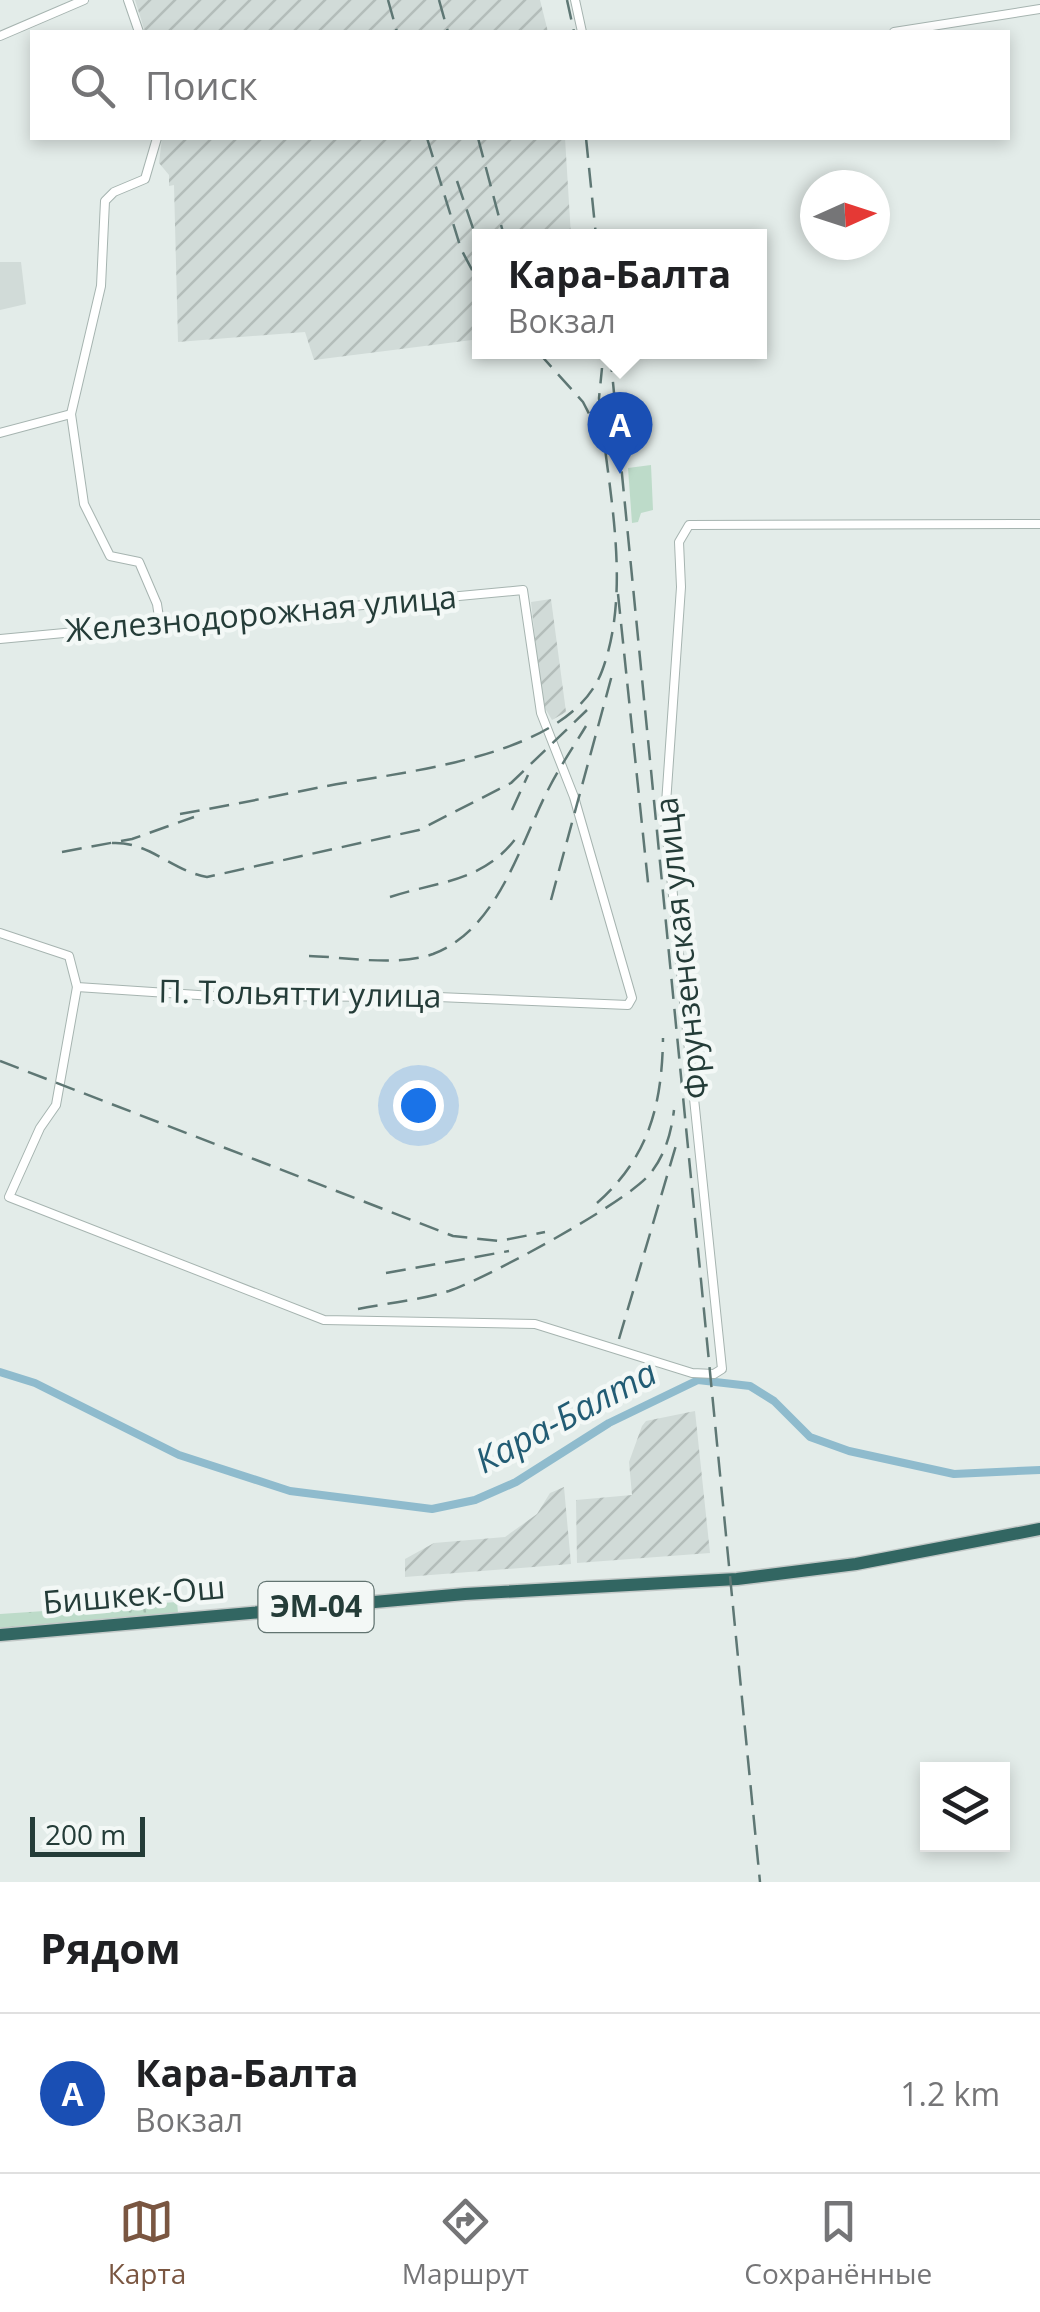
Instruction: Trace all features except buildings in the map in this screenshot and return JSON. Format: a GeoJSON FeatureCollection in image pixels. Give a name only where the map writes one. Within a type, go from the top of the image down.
{"type":"FeatureCollection","features":[{"type":"Feature","properties":{"kind":"highway","name":"Бишкек-Ош"},"geometry":{"type":"LineString","coordinates":[[0,1635],[465,1594],[827,1568],[1040,1529]]}},
{"type":"Feature","properties":{"kind":"street"},"geometry":{"type":"LineString","coordinates":[[0,36],[84,0]]}},
{"type":"Feature","properties":{"kind":"street"},"geometry":{"type":"LineString","coordinates":[[128,0],[139,30]]}},
{"type":"Feature","properties":{"kind":"street"},"geometry":{"type":"LineString","coordinates":[[576,0],[582,30]]}},
{"type":"Feature","properties":{"kind":"street"},"geometry":{"type":"LineString","coordinates":[[906,30],[1040,8]]}},
{"type":"Feature","properties":{"kind":"street"},"geometry":{"type":"LineString","coordinates":[[156,140],[145,178],[114,192],[105,201],[101,286],[71,414],[84,504],[113,558],[132,557],[139,562],[157,604],[160,624]]}},
{"type":"Feature","properties":{"kind":"street"},"geometry":{"type":"LineString","coordinates":[[0,432],[71,414]]}},
{"type":"Feature","properties":{"kind":"street","name":"Фрунзенская улица"},"geometry":{"type":"LineString","coordinates":[[77,987],[56,1105],[40,1128],[9,1196],[324,1320],[536,1324],[692,1373],[714,1374],[722,1369],[665,818],[682,588],[679,542],[689,524],[1040,524]]}},
{"type":"Feature","properties":{"kind":"street","name":"Железнодорожная улица"},"geometry":{"type":"LineString","coordinates":[[0,639],[523,590],[535,690],[574,797],[629,976],[632,992],[628,1005]]}},
{"type":"Feature","properties":{"kind":"street"},"geometry":{"type":"LineString","coordinates":[[0,933],[68,956],[77,987]]}},
{"type":"Feature","properties":{"kind":"street","name":"П. Тольятти улица"},"geometry":{"type":"LineString","coordinates":[[77,987],[213,996],[438,997],[628,1005]]}},
{"type":"Feature","properties":{"kind":"shaded area"},"geometry":{"type":"Polygon","coordinates":[[[135,0],[540,0],[548,30],[144,30],[135,0]]]}},
{"type":"Feature","properties":{"kind":"shaded area"},"geometry":{"type":"Polygon","coordinates":[[[162,140],[565,140],[571,229],[472,229],[472,340],[314,360],[305,332],[178,342],[174,185],[169,186],[169,175],[159,163],[162,140]]]}},
{"type":"Feature","properties":{"kind":"shaded area"},"geometry":{"type":"Polygon","coordinates":[[[0,262],[21,262],[26,304],[0,310],[0,262]]]}},
{"type":"Feature","properties":{"kind":"shaded area"},"geometry":{"type":"Polygon","coordinates":[[[551,599],[566,712],[552,720],[542,703],[531,602],[551,599]]]}},
{"type":"Feature","properties":{"kind":"shaded area"},"geometry":{"type":"Polygon","coordinates":[[[695,1411],[710,1553],[577,1563],[576,1500],[632,1495],[629,1462],[642,1426],[646,1421],[695,1411]]]}},
{"type":"Feature","properties":{"kind":"shaded area"},"geometry":{"type":"Polygon","coordinates":[[[564,1487],[571,1564],[405,1577],[405,1559],[434,1543],[505,1537],[537,1514],[550,1493],[564,1487]]]}},
{"type":"Feature","properties":{"kind":"green space"},"geometry":{"type":"Polygon","coordinates":[[[651,465],[653,510],[641,513],[638,522],[632,523],[628,468],[651,465]]]}},
{"type":"Feature","properties":{"kind":"green space"},"geometry":{"type":"Polygon","coordinates":[[[177,1602],[178,1613],[0,1629],[0,1614],[177,1602]]]}},
{"type":"Feature","properties":{"kind":"waterway","name":"Кара-Балта"},"geometry":{"type":"LineString","coordinates":[[0,1372],[35,1383],[179,1455],[290,1491],[432,1509],[475,1500],[516,1482],[609,1423],[698,1380],[750,1386],[774,1401],[810,1437],[849,1451],[954,1474],[1040,1470]]}},
{"type":"Feature","properties":{"kind":"railway"},"geometry":{"type":"LineString","coordinates":[[388,0],[396,30]]}},
{"type":"Feature","properties":{"kind":"railway"},"geometry":{"type":"LineString","coordinates":[[439,0],[447,30]]}},
{"type":"Feature","properties":{"kind":"railway"},"geometry":{"type":"LineString","coordinates":[[567,0],[574,30]]}},
{"type":"Feature","properties":{"kind":"railway"},"geometry":{"type":"LineString","coordinates":[[428,140],[461,249],[472,270]]}},
{"type":"Feature","properties":{"kind":"railway"},"geometry":{"type":"LineString","coordinates":[[479,140],[502,229]]}},
{"type":"Feature","properties":{"kind":"railway"},"geometry":{"type":"LineString","coordinates":[[586,140],[595,229]]}},
{"type":"Feature","properties":{"kind":"railway"},"geometry":{"type":"LineString","coordinates":[[457,181],[473,229]]}},
{"type":"Feature","properties":{"kind":"railway"},"geometry":{"type":"LineString","coordinates":[[544,359],[583,402],[598,431]]}},
{"type":"Feature","properties":{"kind":"railway"},"geometry":{"type":"LineString","coordinates":[[611,359],[760,1882]]}},
{"type":"Feature","properties":{"kind":"railway"},"geometry":{"type":"LineString","coordinates":[[180,814],[479,756],[520,742],[555,724],[584,701],[602,671],[616,605],[615,536],[599,398],[602,368]]}},
{"type":"Feature","properties":{"kind":"railway"},"geometry":{"type":"LineString","coordinates":[[618,594],[649,892]]}},
{"type":"Feature","properties":{"kind":"railway"},"geometry":{"type":"LineString","coordinates":[[551,900],[612,675]]}},
{"type":"Feature","properties":{"kind":"railway"},"geometry":{"type":"LineString","coordinates":[[112,843],[138,847],[207,877],[419,830],[511,783],[587,710]]}},
{"type":"Feature","properties":{"kind":"railway"},"geometry":{"type":"LineString","coordinates":[[309,956],[403,960],[433,954],[456,942],[475,925],[505,882],[550,786],[586,726]]}},
{"type":"Feature","properties":{"kind":"railway"},"geometry":{"type":"LineString","coordinates":[[512,810],[528,775]]}},
{"type":"Feature","properties":{"kind":"railway"},"geometry":{"type":"LineString","coordinates":[[62,852],[132,839],[194,817]]}},
{"type":"Feature","properties":{"kind":"railway"},"geometry":{"type":"LineString","coordinates":[[390,897],[475,872],[503,853],[516,838]]}},
{"type":"Feature","properties":{"kind":"railway"},"geometry":{"type":"LineString","coordinates":[[597,1203],[629,1167],[649,1128],[660,1086],[663,1038]]}},
{"type":"Feature","properties":{"kind":"railway"},"geometry":{"type":"LineString","coordinates":[[0,1061],[453,1236],[499,1241],[545,1232]]}},
{"type":"Feature","properties":{"kind":"railway"},"geometry":{"type":"LineString","coordinates":[[358,1309],[449,1291],[523,1256],[614,1203],[650,1174],[660,1159],[674,1110]]}},
{"type":"Feature","properties":{"kind":"railway"},"geometry":{"type":"LineString","coordinates":[[619,1339],[677,1142]]}},
{"type":"Feature","properties":{"kind":"railway"},"geometry":{"type":"LineString","coordinates":[[386,1273],[509,1251]]}},
{"type":"Feature","properties":{"kind":"place","name":"Кара-Балта"},"geometry":{"type":"Point","coordinates":[620,474]}}]}
